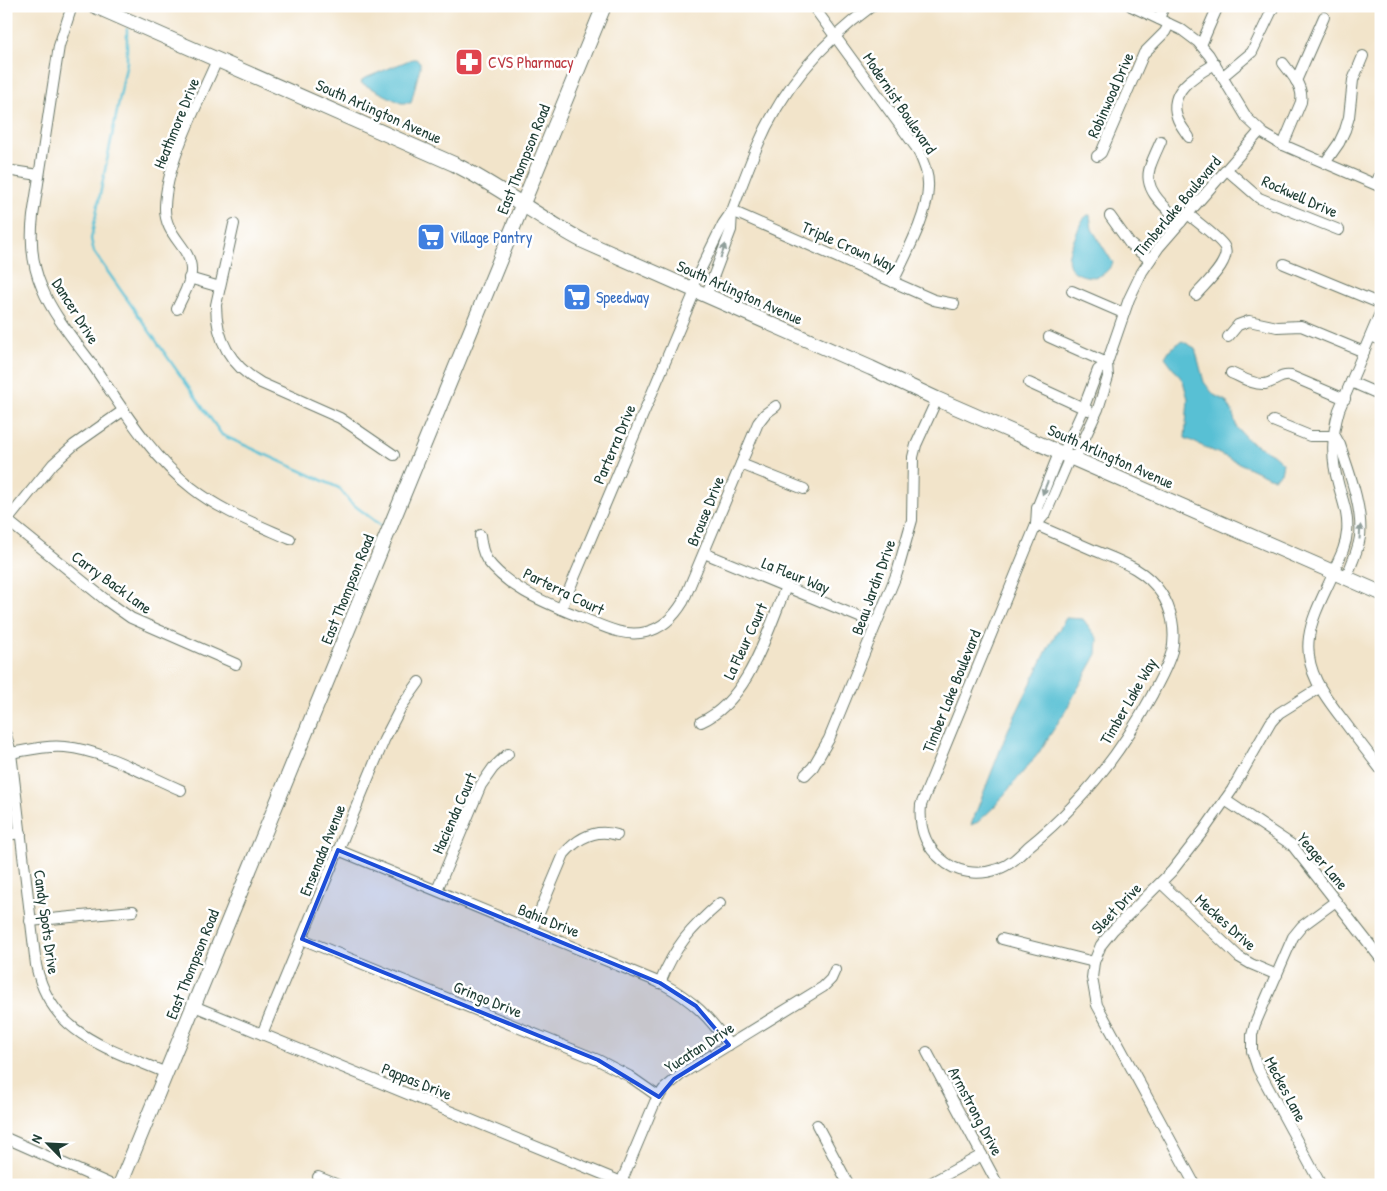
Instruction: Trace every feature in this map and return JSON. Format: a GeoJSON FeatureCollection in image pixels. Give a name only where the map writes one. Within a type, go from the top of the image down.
{"type":"FeatureCollection","features":[{"type":"Feature","properties":{"kind":"main road","name":"South Arlington Avenue"},"geometry":{"type":"LineString","coordinates":[[95,6],[454,164],[572,235],[937,399],[1381,593]]}},
{"type":"Feature","properties":{"kind":"main road","name":"East Thompson Road"},"geometry":{"type":"LineString","coordinates":[[120,1185],[604,6]]}},
{"type":"Feature","properties":{"kind":"street","name":"Dancer Drive"},"geometry":{"type":"LineString","coordinates":[[72,6],[59,46],[39,175],[32,236],[38,278],[55,313],[163,462],[191,488],[224,509],[290,539]]}},
{"type":"Feature","properties":{"kind":"street","name":"Modernist Boulevard"},"geometry":{"type":"LineString","coordinates":[[813,6],[918,150],[925,167],[928,187],[925,208],[894,282]]}},
{"type":"Feature","properties":{"kind":"street"},"geometry":{"type":"LineString","coordinates":[[697,292],[723,224],[732,211],[757,146],[779,105],[800,73],[828,42],[872,6]]}},
{"type":"Feature","properties":{"kind":"street"},"geometry":{"type":"LineString","coordinates":[[1131,6],[1186,32],[1201,45],[1215,64],[1247,118],[1260,131],[1283,145],[1378,186],[1381,172]]}},
{"type":"Feature","properties":{"kind":"street"},"geometry":{"type":"LineString","coordinates":[[1159,19],[1164,6]]}},
{"type":"Feature","properties":{"kind":"street"},"geometry":{"type":"LineString","coordinates":[[1201,45],[1218,6]]}},
{"type":"Feature","properties":{"kind":"street"},"geometry":{"type":"LineString","coordinates":[[1222,77],[1252,52],[1274,6]]}},
{"type":"Feature","properties":{"kind":"street"},"geometry":{"type":"LineString","coordinates":[[1296,81],[1324,17]]}},
{"type":"Feature","properties":{"kind":"street","name":"Robinwood Drive"},"geometry":{"type":"LineString","coordinates":[[1097,156],[1101,153],[1144,53],[1165,32],[1169,24]]}},
{"type":"Feature","properties":{"kind":"street"},"geometry":{"type":"LineString","coordinates":[[1325,163],[1339,143],[1345,130],[1349,117],[1353,80],[1364,56]]}},
{"type":"Feature","properties":{"kind":"street","name":"Heathmore Drive"},"geometry":{"type":"LineString","coordinates":[[177,308],[186,290],[192,270],[188,257],[169,229],[166,220],[165,206],[169,178],[176,155],[217,60]]}},
{"type":"Feature","properties":{"kind":"street"},"geometry":{"type":"LineString","coordinates":[[1283,63],[1301,90],[1301,102],[1283,145]]}},
{"type":"Feature","properties":{"kind":"street"},"geometry":{"type":"LineString","coordinates":[[1189,137],[1176,115],[1175,107],[1178,96],[1185,83],[1215,64]]}},
{"type":"Feature","properties":{"kind":"street","name":"Timberlake Boulevard"},"geometry":{"type":"LineString","coordinates":[[1107,363],[1138,279],[1150,260],[1260,131]]}},
{"type":"Feature","properties":{"kind":"street"},"geometry":{"type":"LineString","coordinates":[[1161,142],[1149,168],[1148,182],[1152,190],[1162,204],[1225,246],[1226,252],[1222,264],[1196,294]]}},
{"type":"Feature","properties":{"kind":"street"},"geometry":{"type":"LineString","coordinates":[[6,170],[39,175]]}},
{"type":"Feature","properties":{"kind":"street","name":"Rockwell Drive"},"geometry":{"type":"LineString","coordinates":[[1226,170],[1259,198],[1339,230]]}},
{"type":"Feature","properties":{"kind":"street"},"geometry":{"type":"LineString","coordinates":[[697,292],[731,230],[732,211]]}},
{"type":"Feature","properties":{"kind":"street","name":"Triple Crown Way"},"geometry":{"type":"LineString","coordinates":[[732,211],[934,300],[954,304]]}},
{"type":"Feature","properties":{"kind":"street"},"geometry":{"type":"LineString","coordinates":[[1110,216],[1130,244],[1150,260]]}},
{"type":"Feature","properties":{"kind":"street"},"geometry":{"type":"LineString","coordinates":[[234,224],[216,305],[217,325],[223,344],[239,367],[261,383],[340,418],[394,455]]}},
{"type":"Feature","properties":{"kind":"street"},"geometry":{"type":"LineString","coordinates":[[1284,264],[1381,304]]}},
{"type":"Feature","properties":{"kind":"street"},"geometry":{"type":"LineString","coordinates":[[189,278],[220,287]]}},
{"type":"Feature","properties":{"kind":"street"},"geometry":{"type":"LineString","coordinates":[[1072,291],[1124,313]]}},
{"type":"Feature","properties":{"kind":"street","name":"Parterra Drive"},"geometry":{"type":"LineString","coordinates":[[561,609],[697,292]]}},
{"type":"Feature","properties":{"kind":"street"},"geometry":{"type":"LineString","coordinates":[[1381,311],[1337,418],[1333,449],[1334,463],[1347,524],[1345,546],[1338,574],[1315,615],[1309,638],[1310,662],[1319,688],[1381,770]]}},
{"type":"Feature","properties":{"kind":"street"},"geometry":{"type":"LineString","coordinates":[[1228,337],[1238,325],[1249,321],[1277,327],[1301,326],[1364,352]]}},
{"type":"Feature","properties":{"kind":"street"},"geometry":{"type":"LineString","coordinates":[[1371,336],[1381,340]]}},
{"type":"Feature","properties":{"kind":"street"},"geometry":{"type":"LineString","coordinates":[[1049,338],[1107,363]]}},
{"type":"Feature","properties":{"kind":"street","name":"Timber Lake Boulevard"},"geometry":{"type":"LineString","coordinates":[[1067,456],[1098,370],[1107,363]]}},
{"type":"Feature","properties":{"kind":"street","name":"Timber Lake Boulevard"},"geometry":{"type":"LineString","coordinates":[[947,864],[934,852],[924,835],[920,820],[921,805],[1036,525],[1037,508],[1067,456],[1096,413],[1108,377],[1107,363]]}},
{"type":"Feature","properties":{"kind":"street"},"geometry":{"type":"LineString","coordinates":[[1231,373],[1260,384],[1288,375],[1345,399]]}},
{"type":"Feature","properties":{"kind":"street"},"geometry":{"type":"LineString","coordinates":[[1351,382],[1381,395]]}},
{"type":"Feature","properties":{"kind":"street"},"geometry":{"type":"LineString","coordinates":[[1029,383],[1096,413]]}},
{"type":"Feature","properties":{"kind":"street","name":"Beau Jardin Drive"},"geometry":{"type":"LineString","coordinates":[[805,776],[826,746],[897,573],[911,524],[913,510],[912,463],[914,451],[937,399]]}},
{"type":"Feature","properties":{"kind":"street","name":"Brouse Drive"},"geometry":{"type":"LineString","coordinates":[[661,626],[671,619],[680,608],[758,423],[765,414],[776,406]]}},
{"type":"Feature","properties":{"kind":"street"},"geometry":{"type":"LineString","coordinates":[[7,521],[54,464],[74,445],[124,410]]}},
{"type":"Feature","properties":{"kind":"street"},"geometry":{"type":"LineString","coordinates":[[1273,421],[1310,436],[1335,437]]}},
{"type":"Feature","properties":{"kind":"street"},"geometry":{"type":"LineString","coordinates":[[741,464],[804,489]]}},
{"type":"Feature","properties":{"kind":"street","name":"Carry Back Lane"},"geometry":{"type":"LineString","coordinates":[[7,521],[131,618],[236,664]]}},
{"type":"Feature","properties":{"kind":"street","name":"Timber Lake Way"},"geometry":{"type":"LineString","coordinates":[[947,864],[959,870],[978,873],[996,870],[1013,860],[1048,830],[1082,795],[1121,746],[1159,682],[1172,649],[1173,629],[1169,610],[1161,592],[1148,578],[1128,565],[1036,525]]}},
{"type":"Feature","properties":{"kind":"street","name":"Parterra Court"},"geometry":{"type":"LineString","coordinates":[[480,534],[484,554],[498,571],[530,595],[618,632],[646,632],[661,626]]}},
{"type":"Feature","properties":{"kind":"street","name":"La Fleur Way"},"geometry":{"type":"LineString","coordinates":[[704,553],[876,624]]}},
{"type":"Feature","properties":{"kind":"street","name":"La Fleur Court"},"geometry":{"type":"LineString","coordinates":[[701,722],[726,704],[737,693],[748,677],[786,587]]}},
{"type":"Feature","properties":{"kind":"street","name":"Ensenada Avenue"},"geometry":{"type":"LineString","coordinates":[[262,1034],[390,727],[401,707],[419,682]]}},
{"type":"Feature","properties":{"kind":"street","name":"Sleet Drive"},"geometry":{"type":"LineString","coordinates":[[1195,1185],[1099,1008],[1092,986],[1094,962],[1105,938],[1161,883],[1200,836],[1225,800],[1250,760],[1269,724],[1277,714],[1319,688]]}},
{"type":"Feature","properties":{"kind":"street","name":"Candy Spots Drive"},"geometry":{"type":"LineString","coordinates":[[6,735],[11,753],[38,977],[47,998],[60,1017],[84,1036],[166,1073]]}},
{"type":"Feature","properties":{"kind":"street"},"geometry":{"type":"LineString","coordinates":[[11,753],[53,746],[84,750],[181,790]]}},
{"type":"Feature","properties":{"kind":"street","name":"Hacienda Court"},"geometry":{"type":"LineString","coordinates":[[437,890],[482,783],[493,768],[508,754]]}},
{"type":"Feature","properties":{"kind":"street","name":"Yeager Lane"},"geometry":{"type":"LineString","coordinates":[[1225,800],[1291,843],[1381,959]]}},
{"type":"Feature","properties":{"kind":"street"},"geometry":{"type":"LineString","coordinates":[[532,930],[564,854],[569,848],[578,840],[589,835],[601,832],[617,834]]}},
{"type":"Feature","properties":{"kind":"street"},"geometry":{"type":"LineString","coordinates":[[6,835],[20,833]]}},
{"type":"Feature","properties":{"kind":"street","name":"Bahia Drive"},"geometry":{"type":"LineString","coordinates":[[338,850],[660,983],[680,994],[702,1011],[729,1045]]}},
{"type":"Feature","properties":{"kind":"street","name":"Meckes Drive"},"geometry":{"type":"LineString","coordinates":[[1161,883],[1239,957],[1277,975]]}},
{"type":"Feature","properties":{"kind":"street","name":"Meckes Lane"},"geometry":{"type":"LineString","coordinates":[[1321,1185],[1253,1058],[1251,1043],[1255,1024],[1293,937],[1302,926],[1336,900]]}},
{"type":"Feature","properties":{"kind":"street"},"geometry":{"type":"LineString","coordinates":[[660,983],[670,959],[680,943],[690,930],[720,904]]}},
{"type":"Feature","properties":{"kind":"street"},"geometry":{"type":"LineString","coordinates":[[30,921],[133,911]]}},
{"type":"Feature","properties":{"kind":"street","name":"Gringo Drive"},"geometry":{"type":"LineString","coordinates":[[302,938],[608,1065],[632,1078],[659,1097]]}},
{"type":"Feature","properties":{"kind":"street"},"geometry":{"type":"LineString","coordinates":[[1002,939],[1094,962]]}},
{"type":"Feature","properties":{"kind":"street","name":"Yucatan Drive"},"geometry":{"type":"LineString","coordinates":[[623,1184],[653,1107],[674,1079],[823,987],[831,979],[835,970]]}},
{"type":"Feature","properties":{"kind":"street","name":"Pappas Drive"},"geometry":{"type":"LineString","coordinates":[[194,1006],[623,1184]]}},
{"type":"Feature","properties":{"kind":"street","name":"Armstrong Drive"},"geometry":{"type":"LineString","coordinates":[[927,1052],[998,1185]]}},
{"type":"Feature","properties":{"kind":"street"},"geometry":{"type":"LineString","coordinates":[[817,1125],[848,1185]]}},
{"type":"Feature","properties":{"kind":"street"},"geometry":{"type":"LineString","coordinates":[[6,1138],[112,1185]]}},
{"type":"Feature","properties":{"kind":"street"},"geometry":{"type":"LineString","coordinates":[[927,1185],[982,1154]]}},
{"type":"Feature","properties":{"kind":"street"},"geometry":{"type":"LineString","coordinates":[[318,1177],[338,1185]]}},
{"type":"Feature","properties":{"kind":"highlighted area"},"geometry":{"type":"Polygon","coordinates":[[[338,850],[660,983],[696,1006],[729,1045],[674,1079],[659,1097],[598,1060],[302,939],[338,850]]]}},
{"type":"Feature","properties":{"kind":"water"},"geometry":{"type":"Polygon","coordinates":[[[412,59],[420,62],[420,67],[411,103],[401,103],[361,83],[363,79],[412,59]]]}},
{"type":"Feature","properties":{"kind":"water"},"geometry":{"type":"Polygon","coordinates":[[[1090,215],[1092,229],[1113,263],[1105,273],[1095,277],[1073,271],[1068,260],[1070,249],[1079,227],[1090,215]]]}},
{"type":"Feature","properties":{"kind":"water"},"geometry":{"type":"Polygon","coordinates":[[[1182,341],[1195,348],[1204,382],[1214,395],[1226,401],[1232,411],[1237,428],[1249,441],[1273,454],[1283,463],[1281,473],[1274,478],[1185,438],[1188,399],[1183,381],[1165,357],[1170,349],[1182,341]]]}},
{"type":"Feature","properties":{"kind":"water"},"geometry":{"type":"Polygon","coordinates":[[[1066,618],[1083,619],[1098,639],[1097,654],[1066,710],[1038,754],[994,807],[978,822],[971,825],[1008,730],[1050,644],[1066,618]]]}},
{"type":"Feature","properties":{"kind":"waterway"},"geometry":{"type":"LineString","coordinates":[[127,29],[127,62],[91,239],[94,252],[222,435],[339,488],[350,502],[384,528]]}},
{"type":"Feature","properties":{"kind":"place","name":"CVS Pharmacy"},"geometry":{"type":"Point","coordinates":[469,62]}},
{"type":"Feature","properties":{"kind":"place","name":"Village Pantry"},"geometry":{"type":"Point","coordinates":[431,237]}},
{"type":"Feature","properties":{"kind":"place","name":"Speedway"},"geometry":{"type":"Point","coordinates":[577,297]}}]}
